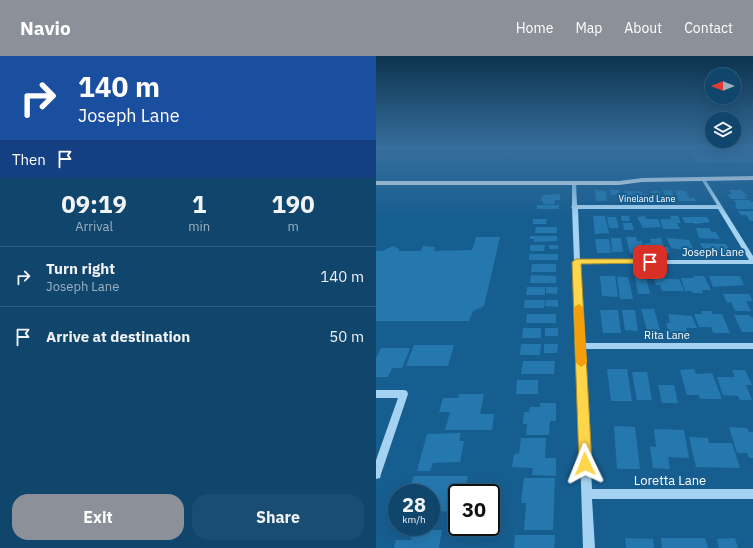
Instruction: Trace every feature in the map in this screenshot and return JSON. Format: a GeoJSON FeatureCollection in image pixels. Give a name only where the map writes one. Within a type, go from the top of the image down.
{"type":"FeatureCollection","features":[{"type":"Feature","properties":{"kind":"main road"},"geometry":{"type":"LineString","coordinates":[[376,177],[617,177],[642,180]]}},
{"type":"Feature","properties":{"kind":"main road"},"geometry":{"type":"LineString","coordinates":[[376,183],[619,183],[642,180],[753,178]]}},
{"type":"Feature","properties":{"kind":"street"},"geometry":{"type":"LineString","coordinates":[[703,179],[753,261]]}},
{"type":"Feature","properties":{"kind":"street"},"geometry":{"type":"LineString","coordinates":[[574,183],[576,262],[589,548]]}},
{"type":"Feature","properties":{"kind":"street","name":"Vineland Lane"},"geometry":{"type":"LineString","coordinates":[[574,207],[720,207]]}},
{"type":"Feature","properties":{"kind":"street","name":"Joseph Lane"},"geometry":{"type":"LineString","coordinates":[[576,262],[753,261]]}},
{"type":"Feature","properties":{"kind":"street","name":"Rita Lane"},"geometry":{"type":"LineString","coordinates":[[580,346],[753,346]]}},
{"type":"Feature","properties":{"kind":"street"},"geometry":{"type":"LineString","coordinates":[[376,394],[404,394],[376,474]]}},
{"type":"Feature","properties":{"kind":"street","name":"Loretta Lane"},"geometry":{"type":"LineString","coordinates":[[586,494],[753,494]]}},
{"type":"Feature","properties":{"kind":"building"},"geometry":{"type":"Polygon","coordinates":[[[595,190],[606,191],[607,201],[596,201],[595,190]]]}},
{"type":"Feature","properties":{"kind":"building"},"geometry":{"type":"Polygon","coordinates":[[[610,190],[619,190],[620,195],[611,195],[610,190]]]}},
{"type":"Feature","properties":{"kind":"building"},"geometry":{"type":"Polygon","coordinates":[[[663,190],[671,190],[674,196],[665,196],[663,190]]]}},
{"type":"Feature","properties":{"kind":"building"},"geometry":{"type":"Polygon","coordinates":[[[675,190],[686,191],[689,198],[694,198],[696,201],[679,201],[675,190]]]}},
{"type":"Feature","properties":{"kind":"building"},"geometry":{"type":"Polygon","coordinates":[[[729,190],[741,190],[748,196],[744,196],[747,199],[731,199],[727,194],[732,194],[729,190]]]}},
{"type":"Feature","properties":{"kind":"building"},"geometry":{"type":"Polygon","coordinates":[[[623,191],[632,191],[635,200],[626,200],[623,191]]]}},
{"type":"Feature","properties":{"kind":"building"},"geometry":{"type":"Polygon","coordinates":[[[633,191],[641,191],[642,194],[647,194],[649,201],[635,199],[633,191]]]}},
{"type":"Feature","properties":{"kind":"building"},"geometry":{"type":"Polygon","coordinates":[[[650,191],[659,191],[662,200],[653,200],[650,191]]]}},
{"type":"Feature","properties":{"kind":"building"},"geometry":{"type":"Polygon","coordinates":[[[560,194],[560,200],[555,200],[554,204],[543,204],[543,201],[540,201],[543,195],[560,194]]]}},
{"type":"Feature","properties":{"kind":"building"},"geometry":{"type":"Polygon","coordinates":[[[734,200],[749,200],[753,202],[753,209],[737,209],[735,205],[737,205],[734,200]]]}},
{"type":"Feature","properties":{"kind":"building"},"geometry":{"type":"Polygon","coordinates":[[[537,205],[559,205],[559,209],[537,209],[537,205]]]}},
{"type":"Feature","properties":{"kind":"building"},"geometry":{"type":"Polygon","coordinates":[[[738,211],[753,211],[753,221],[750,221],[746,215],[741,215],[738,211]]]}},
{"type":"Feature","properties":{"kind":"building"},"geometry":{"type":"Polygon","coordinates":[[[593,216],[605,216],[609,233],[595,234],[593,216]]]}},
{"type":"Feature","properties":{"kind":"building"},"geometry":{"type":"Polygon","coordinates":[[[621,216],[629,216],[630,221],[622,221],[621,216]]]}},
{"type":"Feature","properties":{"kind":"building"},"geometry":{"type":"Polygon","coordinates":[[[645,216],[646,219],[658,219],[661,227],[643,228],[637,217],[645,216]]]}},
{"type":"Feature","properties":{"kind":"building"},"geometry":{"type":"Polygon","coordinates":[[[670,216],[678,216],[681,223],[677,223],[680,229],[663,229],[660,219],[671,219],[670,216]]]}},
{"type":"Feature","properties":{"kind":"building"},"geometry":{"type":"Polygon","coordinates":[[[607,217],[616,217],[619,228],[609,228],[607,217]]]}},
{"type":"Feature","properties":{"kind":"building"},"geometry":{"type":"Polygon","coordinates":[[[682,217],[707,217],[710,222],[695,224],[685,223],[682,217]]]}},
{"type":"Feature","properties":{"kind":"building"},"geometry":{"type":"Polygon","coordinates":[[[533,219],[547,219],[546,224],[533,224],[533,219]]]}},
{"type":"Feature","properties":{"kind":"building"},"geometry":{"type":"Polygon","coordinates":[[[623,223],[632,223],[634,230],[624,230],[623,223]]]}},
{"type":"Feature","properties":{"kind":"building"},"geometry":{"type":"Polygon","coordinates":[[[536,227],[557,227],[557,233],[535,233],[536,227]]]}},
{"type":"Feature","properties":{"kind":"building"},"geometry":{"type":"Polygon","coordinates":[[[696,228],[709,228],[712,232],[716,232],[720,239],[699,238],[696,228]]]}},
{"type":"Feature","properties":{"kind":"building"},"geometry":{"type":"Polygon","coordinates":[[[530,236],[557,236],[557,241],[534,242],[534,239],[530,239],[530,236]]]}},
{"type":"Feature","properties":{"kind":"building"},"geometry":{"type":"Polygon","coordinates":[[[476,237],[500,237],[484,306],[473,311],[469,321],[376,321],[376,251],[382,251],[393,246],[399,249],[398,251],[421,251],[423,246],[435,247],[434,251],[472,250],[476,237]]]}},
{"type":"Feature","properties":{"kind":"building"},"geometry":{"type":"Polygon","coordinates":[[[626,237],[636,237],[637,241],[642,241],[643,247],[637,247],[639,253],[630,253],[626,237]]]}},
{"type":"Feature","properties":{"kind":"building"},"geometry":{"type":"Polygon","coordinates":[[[611,238],[621,238],[623,252],[612,252],[611,238]]]}},
{"type":"Feature","properties":{"kind":"building"},"geometry":{"type":"Polygon","coordinates":[[[661,238],[664,247],[668,247],[670,253],[657,253],[656,250],[646,251],[644,243],[651,243],[650,239],[661,238]]]}},
{"type":"Feature","properties":{"kind":"building"},"geometry":{"type":"Polygon","coordinates":[[[667,238],[689,240],[695,253],[685,253],[684,250],[671,248],[667,238]]]}},
{"type":"Feature","properties":{"kind":"building"},"geometry":{"type":"Polygon","coordinates":[[[595,239],[609,239],[611,253],[597,253],[595,239]]]}},
{"type":"Feature","properties":{"kind":"building"},"geometry":{"type":"Polygon","coordinates":[[[700,243],[726,244],[731,253],[705,253],[700,243]]]}},
{"type":"Feature","properties":{"kind":"building"},"geometry":{"type":"Polygon","coordinates":[[[530,245],[545,245],[544,251],[530,251],[530,245]]]}},
{"type":"Feature","properties":{"kind":"building"},"geometry":{"type":"Polygon","coordinates":[[[549,245],[558,245],[558,249],[549,249],[549,245]]]}},
{"type":"Feature","properties":{"kind":"building"},"geometry":{"type":"Polygon","coordinates":[[[529,254],[558,254],[558,260],[529,260],[529,254]]]}},
{"type":"Feature","properties":{"kind":"building"},"geometry":{"type":"Polygon","coordinates":[[[532,264],[556,264],[556,272],[531,272],[532,264]]]}},
{"type":"Feature","properties":{"kind":"building"},"geometry":{"type":"Polygon","coordinates":[[[531,275],[556,276],[556,283],[530,283],[531,275]]]}},
{"type":"Feature","properties":{"kind":"building"},"geometry":{"type":"Polygon","coordinates":[[[600,276],[615,276],[618,297],[602,296],[600,276]]]}},
{"type":"Feature","properties":{"kind":"building"},"geometry":{"type":"Polygon","coordinates":[[[653,276],[664,276],[665,279],[679,279],[684,291],[662,291],[660,285],[656,285],[653,276]]]}},
{"type":"Feature","properties":{"kind":"building"},"geometry":{"type":"Polygon","coordinates":[[[693,276],[704,276],[711,290],[702,290],[703,293],[685,291],[681,278],[694,278],[693,276]]]}},
{"type":"Feature","properties":{"kind":"building"},"geometry":{"type":"Polygon","coordinates":[[[709,276],[740,276],[744,285],[713,287],[709,276]]]}},
{"type":"Feature","properties":{"kind":"building"},"geometry":{"type":"Polygon","coordinates":[[[617,277],[628,277],[633,299],[620,299],[617,277]]]}},
{"type":"Feature","properties":{"kind":"building"},"geometry":{"type":"Polygon","coordinates":[[[635,277],[646,277],[650,294],[638,294],[635,277]]]}},
{"type":"Feature","properties":{"kind":"building"},"geometry":{"type":"Polygon","coordinates":[[[527,287],[545,287],[545,295],[526,295],[527,287]]]}},
{"type":"Feature","properties":{"kind":"building"},"geometry":{"type":"Polygon","coordinates":[[[546,287],[558,287],[557,294],[546,293],[546,287]]]}},
{"type":"Feature","properties":{"kind":"building"},"geometry":{"type":"Polygon","coordinates":[[[723,294],[749,294],[753,301],[746,301],[751,311],[735,311],[731,302],[727,303],[723,294]]]}},
{"type":"Feature","properties":{"kind":"building"},"geometry":{"type":"Polygon","coordinates":[[[525,300],[545,300],[544,308],[524,308],[525,300]]]}},
{"type":"Feature","properties":{"kind":"building"},"geometry":{"type":"Polygon","coordinates":[[[546,300],[558,300],[558,307],[545,306],[546,300]]]}},
{"type":"Feature","properties":{"kind":"building"},"geometry":{"type":"Polygon","coordinates":[[[641,309],[654,309],[660,330],[647,330],[641,309]]]}},
{"type":"Feature","properties":{"kind":"building"},"geometry":{"type":"Polygon","coordinates":[[[600,310],[618,310],[621,333],[603,333],[600,310]]]}},
{"type":"Feature","properties":{"kind":"building"},"geometry":{"type":"Polygon","coordinates":[[[622,310],[635,310],[638,331],[625,330],[622,310]]]}},
{"type":"Feature","properties":{"kind":"building"},"geometry":{"type":"Polygon","coordinates":[[[701,311],[711,311],[713,314],[722,314],[730,333],[713,333],[711,327],[699,327],[694,314],[702,314],[701,311]]]}},
{"type":"Feature","properties":{"kind":"building"},"geometry":{"type":"Polygon","coordinates":[[[527,314],[556,314],[556,323],[526,323],[527,314]]]}},
{"type":"Feature","properties":{"kind":"building"},"geometry":{"type":"Polygon","coordinates":[[[668,314],[692,316],[697,328],[686,328],[687,332],[669,333],[666,323],[670,323],[668,314]]]}},
{"type":"Feature","properties":{"kind":"building"},"geometry":{"type":"Polygon","coordinates":[[[734,315],[749,315],[753,318],[753,332],[742,332],[734,315]]]}},
{"type":"Feature","properties":{"kind":"building"},"geometry":{"type":"Polygon","coordinates":[[[523,328],[541,328],[541,338],[522,338],[523,328]]]}},
{"type":"Feature","properties":{"kind":"building"},"geometry":{"type":"Polygon","coordinates":[[[545,328],[558,328],[558,336],[545,336],[545,328]]]}},
{"type":"Feature","properties":{"kind":"building"},"geometry":{"type":"Polygon","coordinates":[[[521,344],[541,344],[540,355],[520,355],[521,344]]]}},
{"type":"Feature","properties":{"kind":"building"},"geometry":{"type":"Polygon","coordinates":[[[544,344],[558,344],[557,353],[544,353],[544,344]]]}},
{"type":"Feature","properties":{"kind":"building"},"geometry":{"type":"Polygon","coordinates":[[[414,345],[454,345],[448,366],[406,366],[414,345]]]}},
{"type":"Feature","properties":{"kind":"building"},"geometry":{"type":"Polygon","coordinates":[[[381,348],[410,348],[402,368],[392,368],[388,377],[376,377],[376,358],[381,348]]]}},
{"type":"Feature","properties":{"kind":"building"},"geometry":{"type":"Polygon","coordinates":[[[523,361],[555,361],[554,374],[521,374],[523,361]]]}},
{"type":"Feature","properties":{"kind":"building"},"geometry":{"type":"Polygon","coordinates":[[[607,369],[627,369],[632,401],[611,401],[607,369]]]}},
{"type":"Feature","properties":{"kind":"building"},"geometry":{"type":"Polygon","coordinates":[[[694,369],[696,374],[712,373],[722,399],[700,399],[699,395],[687,395],[680,370],[694,369]]]}},
{"type":"Feature","properties":{"kind":"building"},"geometry":{"type":"Polygon","coordinates":[[[732,370],[745,370],[752,385],[746,385],[752,400],[740,400],[738,396],[723,395],[717,377],[735,377],[732,370]]]}},
{"type":"Feature","properties":{"kind":"building"},"geometry":{"type":"Polygon","coordinates":[[[632,372],[647,372],[652,400],[637,400],[632,372]]]}},
{"type":"Feature","properties":{"kind":"building"},"geometry":{"type":"Polygon","coordinates":[[[517,380],[538,380],[538,394],[516,394],[517,380]]]}},
{"type":"Feature","properties":{"kind":"building"},"geometry":{"type":"Polygon","coordinates":[[[658,385],[674,385],[678,403],[662,403],[658,385]]]}},
{"type":"Feature","properties":{"kind":"building"},"geometry":{"type":"Polygon","coordinates":[[[459,394],[484,394],[480,414],[494,414],[492,430],[445,430],[450,412],[439,412],[443,398],[458,398],[459,394]]]}},
{"type":"Feature","properties":{"kind":"building"},"geometry":{"type":"Polygon","coordinates":[[[540,403],[556,403],[556,421],[550,421],[549,435],[526,435],[527,424],[523,424],[524,412],[529,412],[530,407],[540,407],[540,403]]]}},
{"type":"Feature","properties":{"kind":"building"},"geometry":{"type":"Polygon","coordinates":[[[614,426],[635,427],[640,469],[617,469],[614,426]]]}},
{"type":"Feature","properties":{"kind":"building"},"geometry":{"type":"Polygon","coordinates":[[[729,427],[747,428],[749,432],[753,432],[753,458],[749,458],[747,453],[737,453],[729,427]]]}},
{"type":"Feature","properties":{"kind":"building"},"geometry":{"type":"Polygon","coordinates":[[[654,429],[684,430],[689,458],[668,457],[670,469],[653,468],[650,446],[656,447],[654,429]]]}},
{"type":"Feature","properties":{"kind":"building"},"geometry":{"type":"Polygon","coordinates":[[[461,433],[459,441],[464,441],[460,462],[433,463],[430,471],[417,471],[427,434],[461,433]]]}},
{"type":"Feature","properties":{"kind":"building"},"geometry":{"type":"Polygon","coordinates":[[[689,437],[708,438],[709,443],[732,443],[740,468],[696,467],[689,437]]]}},
{"type":"Feature","properties":{"kind":"building"},"geometry":{"type":"Polygon","coordinates":[[[521,438],[546,438],[545,458],[556,458],[556,476],[532,475],[533,468],[512,467],[514,454],[519,454],[521,438]]]}},
{"type":"Feature","properties":{"kind":"building"},"geometry":{"type":"Polygon","coordinates":[[[414,476],[468,476],[467,484],[448,484],[448,512],[440,511],[440,484],[411,484],[414,476]]]}},
{"type":"Feature","properties":{"kind":"building"},"geometry":{"type":"Polygon","coordinates":[[[524,478],[555,478],[553,530],[524,530],[526,503],[521,503],[524,478]]]}},
{"type":"Feature","properties":{"kind":"building"},"geometry":{"type":"Polygon","coordinates":[[[440,530],[442,530],[439,548],[394,548],[396,540],[411,540],[412,536],[440,536],[440,530]]]}},
{"type":"Feature","properties":{"kind":"building"},"geometry":{"type":"Polygon","coordinates":[[[515,535],[555,535],[554,548],[514,548],[515,535]]]}},
{"type":"Feature","properties":{"kind":"building"},"geometry":{"type":"Polygon","coordinates":[[[625,538],[653,539],[654,548],[626,548],[625,538]]]}},
{"type":"Feature","properties":{"kind":"building"},"geometry":{"type":"Polygon","coordinates":[[[661,538],[705,538],[708,548],[662,548],[661,538]]]}},
{"type":"Feature","properties":{"kind":"building"},"geometry":{"type":"Polygon","coordinates":[[[735,538],[738,548],[719,548],[717,539],[735,538]]]}},
{"type":"Feature","properties":{"kind":"slow traffic"},"geometry":{"type":"LineString","coordinates":[[579,307],[581,363]]}},
{"type":"Feature","properties":{"kind":"route"},"geometry":{"type":"LineString","coordinates":[[585,464],[576,262],[650,262]]}}]}
